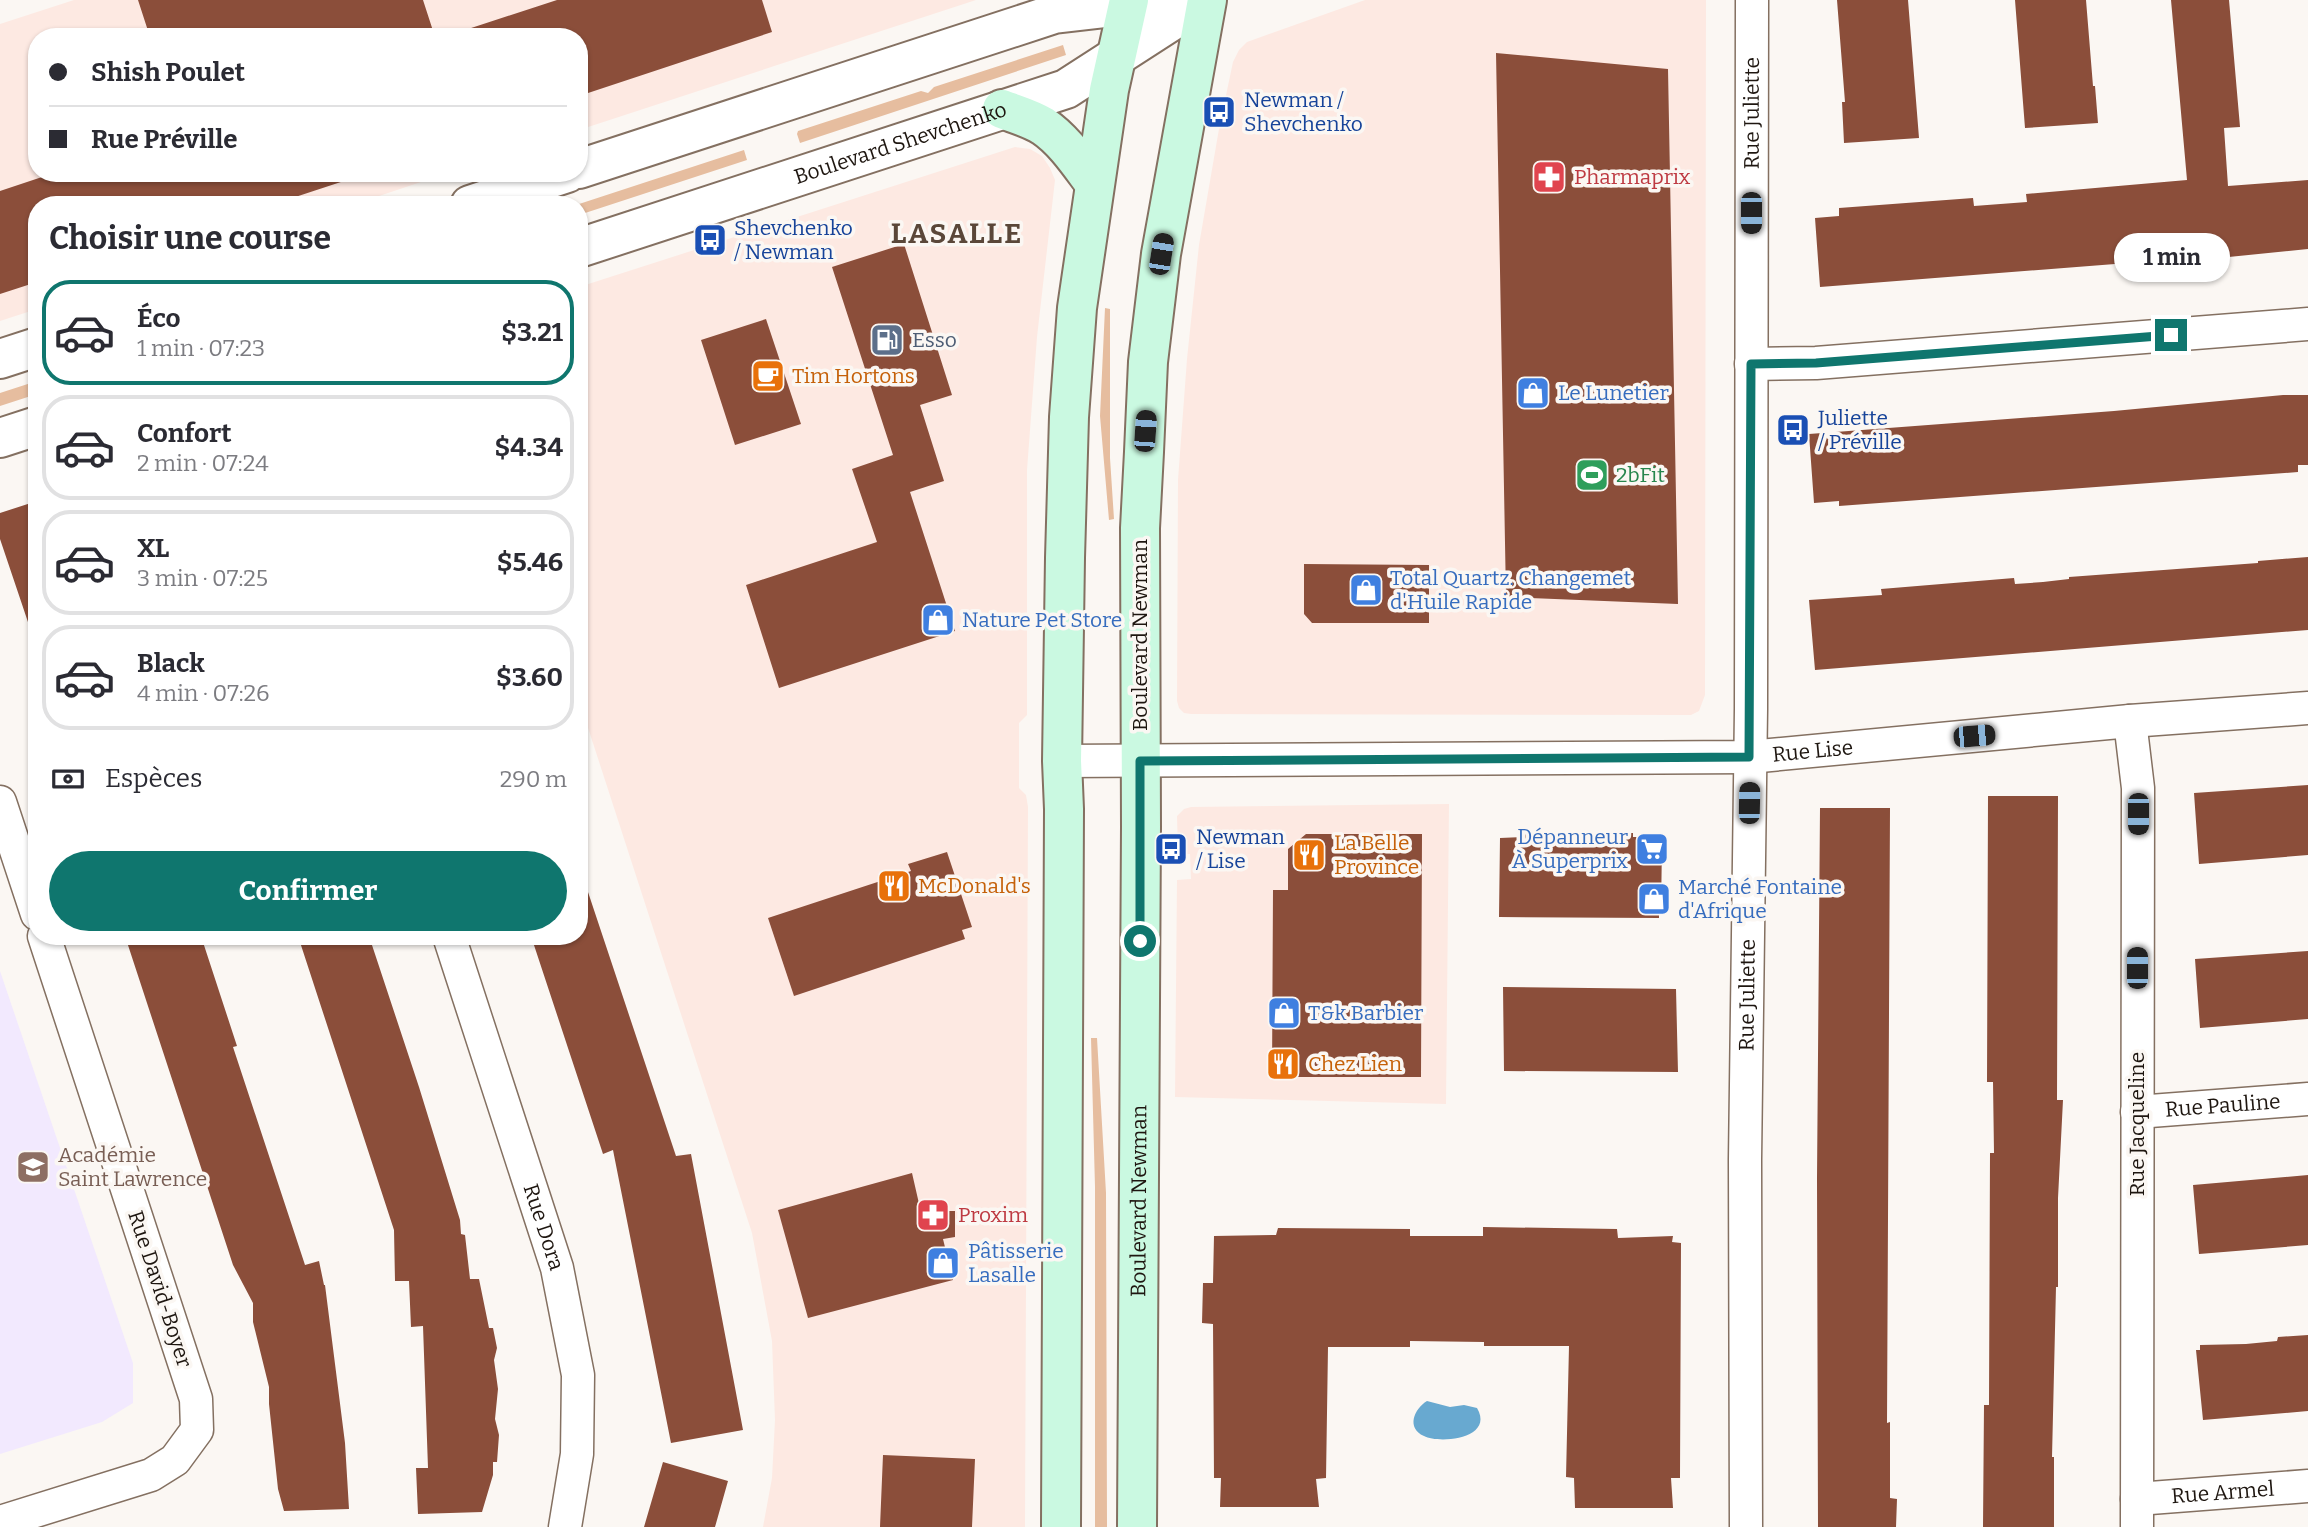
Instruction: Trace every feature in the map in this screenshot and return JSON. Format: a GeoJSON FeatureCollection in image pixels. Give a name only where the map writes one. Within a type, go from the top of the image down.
{"type":"FeatureCollection","features":[{"type":"Feature","properties":{"kind":"main road","name":"Boulevard Newman"},"geometry":{"type":"LineString","coordinates":[[1136,1527],[1140,528],[1148,362],[1167,213],[1205,0]]}},
{"type":"Feature","properties":{"kind":"main road"},"geometry":{"type":"LineString","coordinates":[[1061,1527],[1064,889],[1062,761],[1064,572],[1070,407],[1077,308],[1094,183],[1115,58],[1128,3]]}},
{"type":"Feature","properties":{"kind":"main road"},"geometry":{"type":"LineString","coordinates":[[1002,109],[1037,122],[1051,132],[1064,144],[1094,183]]}},
{"type":"Feature","properties":{"kind":"street"},"geometry":{"type":"LineString","coordinates":[[588,166],[1054,14],[1128,3],[1181,0]]}},
{"type":"Feature","properties":{"kind":"street","name":"Boulevard Shevchenko"},"geometry":{"type":"LineString","coordinates":[[588,244],[1066,89],[1205,0]]}},
{"type":"Feature","properties":{"kind":"street","name":"Rue Juliette"},"geometry":{"type":"LineString","coordinates":[[1746,1527],[1745,1160],[1752,0]]}},
{"type":"Feature","properties":{"kind":"street"},"geometry":{"type":"LineString","coordinates":[[497,196],[540,182]]}},
{"type":"Feature","properties":{"kind":"street"},"geometry":{"type":"LineString","coordinates":[[1751,364],[1816,363],[2308,324]]}},
{"type":"Feature","properties":{"kind":"street"},"geometry":{"type":"LineString","coordinates":[[0,359],[28,350]]}},
{"type":"Feature","properties":{"kind":"street"},"geometry":{"type":"LineString","coordinates":[[0,438],[28,429]]}},
{"type":"Feature","properties":{"kind":"street","name":"Rue Lise"},"geometry":{"type":"LineString","coordinates":[[1062,761],[1749,757],[2308,708]]}},
{"type":"Feature","properties":{"kind":"street","name":"Rue Jacqueline"},"geometry":{"type":"LineString","coordinates":[[2130,722],[2138,788],[2137,1513]]}},
{"type":"Feature","properties":{"kind":"street"},"geometry":{"type":"LineString","coordinates":[[0,802],[28,887]]}},
{"type":"Feature","properties":{"kind":"street","name":"Rue David-Boyer"},"geometry":{"type":"LineString","coordinates":[[0,1522],[151,1475],[175,1460],[197,1430],[196,1399],[47,945]]}},
{"type":"Feature","properties":{"kind":"street","name":"Rue Dora"},"geometry":{"type":"LineString","coordinates":[[452,945],[557,1268],[578,1375],[577,1454],[565,1527]]}},
{"type":"Feature","properties":{"kind":"street","name":"Rue Pauline"},"geometry":{"type":"LineString","coordinates":[[2137,1112],[2308,1099]]}},
{"type":"Feature","properties":{"kind":"street","name":"Rue Armel"},"geometry":{"type":"LineString","coordinates":[[2137,1513],[2308,1486]]}},
{"type":"Feature","properties":{"kind":"shaded area"},"geometry":{"type":"Polygon","coordinates":[[[74,0],[976,0],[588,127],[588,28],[28,28],[28,182],[421,182],[379,196],[28,196],[28,312],[0,321],[0,24],[74,0]]]}},
{"type":"Feature","properties":{"kind":"shaded area"},"geometry":{"type":"Polygon","coordinates":[[[1365,0],[1706,0],[1705,695],[1699,711],[1691,715],[1191,714],[1184,713],[1179,708],[1178,480],[1187,359],[1199,245],[1220,123],[1231,123],[1235,102],[1225,100],[1233,62],[1247,42],[1365,0]]]}},
{"type":"Feature","properties":{"kind":"shaded area"},"geometry":{"type":"Polygon","coordinates":[[[1063,45],[1066,55],[800,143],[798,131],[921,91],[928,93],[934,87],[1063,45]]]}},
{"type":"Feature","properties":{"kind":"shaded area"},"geometry":{"type":"Polygon","coordinates":[[[1015,147],[1030,149],[1042,156],[1055,180],[1037,337],[1027,470],[1027,715],[1019,723],[1019,788],[1026,795],[1028,807],[1025,1527],[763,1527],[772,1478],[775,1420],[772,1341],[752,1233],[588,728],[588,284],[1015,147]]]}},
{"type":"Feature","properties":{"kind":"shaded area"},"geometry":{"type":"Polygon","coordinates":[[[744,150],[747,160],[588,212],[588,201],[744,150]]]}},
{"type":"Feature","properties":{"kind":"shaded area"},"geometry":{"type":"Polygon","coordinates":[[[1105,308],[1110,309],[1110,458],[1114,519],[1109,520],[1100,416],[1105,308]]]}},
{"type":"Feature","properties":{"kind":"shaded area"},"geometry":{"type":"Polygon","coordinates":[[[28,384],[28,397],[0,406],[0,393],[28,384]]]}},
{"type":"Feature","properties":{"kind":"shaded area"},"geometry":{"type":"Polygon","coordinates":[[[1449,804],[1446,1104],[1175,1097],[1177,880],[1191,879],[1190,854],[1178,854],[1177,816],[1184,809],[1191,807],[1449,804]]]}},
{"type":"Feature","properties":{"kind":"shaded area","name":"Académie Saint Lawrence"},"geometry":{"type":"Polygon","coordinates":[[[0,971],[133,1363],[133,1403],[102,1422],[0,1454],[0,971]]]}},
{"type":"Feature","properties":{"kind":"shaded area"},"geometry":{"type":"Polygon","coordinates":[[[1091,1038],[1097,1038],[1106,1193],[1107,1527],[1095,1527],[1095,1187],[1091,1038]]]}},
{"type":"Feature","properties":{"kind":"water"},"geometry":{"type":"Polygon","coordinates":[[[1427,1401],[1450,1407],[1464,1405],[1477,1408],[1481,1418],[1478,1427],[1472,1433],[1452,1439],[1431,1438],[1418,1433],[1414,1418],[1422,1404],[1427,1401]]]}},
{"type":"Feature","properties":{"kind":"building"},"geometry":{"type":"Polygon","coordinates":[[[138,0],[423,0],[432,28],[147,28],[138,0]]]}},
{"type":"Feature","properties":{"kind":"building"},"geometry":{"type":"Polygon","coordinates":[[[557,0],[762,0],[772,32],[588,93],[588,28],[471,28],[557,0]]]}},
{"type":"Feature","properties":{"kind":"building"},"geometry":{"type":"Polygon","coordinates":[[[1837,0],[1908,0],[1919,138],[1844,143],[1842,102],[1845,102],[1837,0]]]}},
{"type":"Feature","properties":{"kind":"building"},"geometry":{"type":"Polygon","coordinates":[[[2015,0],[2086,0],[2098,123],[2025,128],[2015,0]]]}},
{"type":"Feature","properties":{"kind":"building"},"geometry":{"type":"Polygon","coordinates":[[[2171,0],[2229,0],[2240,127],[2224,128],[2228,186],[2308,180],[2308,249],[2189,261],[2115,264],[1820,287],[1815,218],[1839,216],[1839,208],[1973,198],[1974,206],[2027,202],[2026,194],[2187,180],[2171,0]]]}},
{"type":"Feature","properties":{"kind":"building"},"geometry":{"type":"Polygon","coordinates":[[[1496,53],[1668,69],[1678,604],[1506,597],[1496,53]]]}},
{"type":"Feature","properties":{"kind":"building"},"geometry":{"type":"Polygon","coordinates":[[[28,182],[341,182],[298,196],[28,196],[28,285],[0,294],[0,191],[28,182]]]}},
{"type":"Feature","properties":{"kind":"building"},"geometry":{"type":"Polygon","coordinates":[[[904,244],[952,395],[920,405],[944,481],[910,492],[955,631],[779,688],[746,585],[877,542],[852,469],[893,455],[832,267],[904,244]]]}},
{"type":"Feature","properties":{"kind":"building"},"geometry":{"type":"Polygon","coordinates":[[[766,319],[801,424],[735,445],[701,340],[766,319]]]}},
{"type":"Feature","properties":{"kind":"building"},"geometry":{"type":"Polygon","coordinates":[[[2308,395],[2308,465],[2298,465],[2298,472],[1839,506],[1839,501],[1814,503],[1809,434],[2308,395]]]}},
{"type":"Feature","properties":{"kind":"building"},"geometry":{"type":"Polygon","coordinates":[[[28,504],[28,622],[0,539],[0,513],[28,504]]]}},
{"type":"Feature","properties":{"kind":"building"},"geometry":{"type":"Polygon","coordinates":[[[2308,557],[2308,630],[1815,670],[1809,600],[1882,595],[1881,589],[2014,578],[2015,584],[2043,582],[2069,577],[2308,557]]]}},
{"type":"Feature","properties":{"kind":"building","name":"Total Quartz. Changemet d'Huile Rapide"},"geometry":{"type":"Polygon","coordinates":[[[1304,564],[1429,565],[1429,623],[1312,623],[1304,614],[1304,564]]]}},
{"type":"Feature","properties":{"kind":"building"},"geometry":{"type":"Polygon","coordinates":[[[2308,785],[2308,855],[2199,864],[2194,793],[2308,785]]]}},
{"type":"Feature","properties":{"kind":"building"},"geometry":{"type":"Polygon","coordinates":[[[1988,796],[2058,796],[2057,1100],[2063,1100],[2052,1457],[2054,1527],[1983,1527],[1984,1405],[1989,1405],[1990,1153],[1994,1153],[1993,1082],[1987,1082],[1988,796]]]}},
{"type":"Feature","properties":{"kind":"building"},"geometry":{"type":"Polygon","coordinates":[[[1820,808],[1890,808],[1887,1423],[1890,1422],[1890,1498],[1897,1499],[1896,1527],[1818,1527],[1820,808]]]}},
{"type":"Feature","properties":{"kind":"building"},"geometry":{"type":"Polygon","coordinates":[[[1523,833],[1633,833],[1633,837],[1658,837],[1658,842],[1662,842],[1659,918],[1499,917],[1500,838],[1523,837],[1523,833]]]}},
{"type":"Feature","properties":{"kind":"building"},"geometry":{"type":"Polygon","coordinates":[[[1306,834],[1422,834],[1421,1077],[1272,1077],[1273,890],[1288,890],[1288,849],[1306,834]]]}},
{"type":"Feature","properties":{"kind":"building"},"geometry":{"type":"Polygon","coordinates":[[[947,852],[972,927],[962,930],[965,939],[794,996],[768,918],[911,871],[908,864],[947,852]]]}},
{"type":"Feature","properties":{"kind":"building"},"geometry":{"type":"Polygon","coordinates":[[[588,892],[676,1156],[691,1154],[743,1430],[671,1443],[613,1150],[603,1154],[534,945],[588,945],[588,892]]]}},
{"type":"Feature","properties":{"kind":"building"},"geometry":{"type":"Polygon","coordinates":[[[128,945],[204,945],[237,1046],[233,1047],[305,1265],[319,1261],[325,1285],[345,1443],[349,1509],[284,1511],[278,1489],[269,1387],[253,1322],[253,1303],[233,1265],[128,945]]]}},
{"type":"Feature","properties":{"kind":"building"},"geometry":{"type":"Polygon","coordinates":[[[301,945],[372,945],[419,1087],[460,1220],[461,1234],[465,1235],[470,1279],[479,1279],[489,1328],[493,1328],[497,1348],[494,1360],[498,1389],[495,1419],[499,1435],[497,1462],[493,1462],[493,1475],[482,1512],[418,1514],[416,1468],[428,1468],[423,1326],[411,1327],[409,1281],[395,1281],[394,1230],[301,945]]]}},
{"type":"Feature","properties":{"kind":"building"},"geometry":{"type":"Polygon","coordinates":[[[2308,951],[2308,1019],[2200,1028],[2195,959],[2308,951]]]}},
{"type":"Feature","properties":{"kind":"building"},"geometry":{"type":"Polygon","coordinates":[[[1503,987],[1676,989],[1678,1072],[1504,1071],[1503,987]]]}},
{"type":"Feature","properties":{"kind":"building"},"geometry":{"type":"Polygon","coordinates":[[[912,1173],[920,1208],[941,1203],[947,1211],[955,1211],[955,1237],[943,1239],[953,1280],[808,1318],[778,1210],[912,1173]]]}},
{"type":"Feature","properties":{"kind":"building"},"geometry":{"type":"Polygon","coordinates":[[[2308,1175],[2308,1245],[2199,1254],[2193,1185],[2308,1175]]]}},
{"type":"Feature","properties":{"kind":"building"},"geometry":{"type":"Polygon","coordinates":[[[1483,1227],[1617,1229],[1618,1238],[1673,1236],[1672,1242],[1681,1243],[1680,1478],[1671,1478],[1673,1508],[1575,1508],[1574,1478],[1566,1477],[1569,1346],[1484,1346],[1484,1342],[1410,1341],[1410,1347],[1328,1347],[1326,1478],[1316,1479],[1319,1507],[1220,1507],[1221,1478],[1214,1478],[1213,1324],[1202,1323],[1203,1283],[1213,1283],[1214,1236],[1276,1235],[1278,1228],[1410,1229],[1410,1236],[1483,1236],[1483,1227]]]}},
{"type":"Feature","properties":{"kind":"building"},"geometry":{"type":"Polygon","coordinates":[[[2308,1335],[2308,1411],[2203,1420],[2196,1350],[2200,1350],[2200,1345],[2246,1344],[2277,1341],[2278,1337],[2308,1335]]]}},
{"type":"Feature","properties":{"kind":"building"},"geometry":{"type":"Polygon","coordinates":[[[883,1455],[975,1459],[972,1527],[880,1527],[883,1455]]]}},
{"type":"Feature","properties":{"kind":"building"},"geometry":{"type":"Polygon","coordinates":[[[663,1462],[728,1481],[715,1527],[644,1527],[663,1462]]]}},
{"type":"Feature","properties":{"kind":"place","name":"Newman / Shevchenko"},"geometry":{"type":"Point","coordinates":[1219,112]}},
{"type":"Feature","properties":{"kind":"place","name":"Pharmaprix"},"geometry":{"type":"Point","coordinates":[1549,177]}},
{"type":"Feature","properties":{"kind":"place","name":"Shevchenko / Newman"},"geometry":{"type":"Point","coordinates":[710,240]}},
{"type":"Feature","properties":{"kind":"place","name":"Esso"},"geometry":{"type":"Point","coordinates":[887,340]}},
{"type":"Feature","properties":{"kind":"place","name":"Tim Hortons"},"geometry":{"type":"Point","coordinates":[768,376]}},
{"type":"Feature","properties":{"kind":"place","name":"Le Lunetier"},"geometry":{"type":"Point","coordinates":[1533,393]}},
{"type":"Feature","properties":{"kind":"place","name":"Juliette / Préville"},"geometry":{"type":"Point","coordinates":[1793,430]}},
{"type":"Feature","properties":{"kind":"place","name":"2bFit"},"geometry":{"type":"Point","coordinates":[1592,475]}},
{"type":"Feature","properties":{"kind":"place","name":"Total Quartz. Changemet d'Huile Rapide"},"geometry":{"type":"Point","coordinates":[1366,590]}},
{"type":"Feature","properties":{"kind":"place","name":"Nature Pet Store"},"geometry":{"type":"Point","coordinates":[938,620]}},
{"type":"Feature","properties":{"kind":"place","name":"Newman / Lise"},"geometry":{"type":"Point","coordinates":[1171,849]}},
{"type":"Feature","properties":{"kind":"place","name":"Dépanneur À Superprix"},"geometry":{"type":"Point","coordinates":[1652,849]}},
{"type":"Feature","properties":{"kind":"place","name":"La Belle Province"},"geometry":{"type":"Point","coordinates":[1309,855]}},
{"type":"Feature","properties":{"kind":"place","name":"McDonald's"},"geometry":{"type":"Point","coordinates":[894,886]}},
{"type":"Feature","properties":{"kind":"place","name":"Marché Fontaine d'Afrique"},"geometry":{"type":"Point","coordinates":[1654,899]}},
{"type":"Feature","properties":{"kind":"place","name":"T&k Barbier"},"geometry":{"type":"Point","coordinates":[1284,1013]}},
{"type":"Feature","properties":{"kind":"place","name":"Chez Lien"},"geometry":{"type":"Point","coordinates":[1283,1064]}},
{"type":"Feature","properties":{"kind":"place","name":"Académie Saint Lawrence"},"geometry":{"type":"Point","coordinates":[33,1167]}},
{"type":"Feature","properties":{"kind":"place","name":"Proxim"},"geometry":{"type":"Point","coordinates":[933,1215]}},
{"type":"Feature","properties":{"kind":"place","name":"Pâtisserie Lasalle"},"geometry":{"type":"Point","coordinates":[943,1263]}},
{"type":"Feature","properties":{"kind":"district","name":"LASALLE"},"geometry":{"type":"Point","coordinates":[957,233]}},
{"type":"Feature","properties":{"kind":"route"},"geometry":{"type":"LineString","coordinates":[[1140,941],[1140,761],[1749,757],[1751,364],[1816,363],[2171,335]]}}]}
